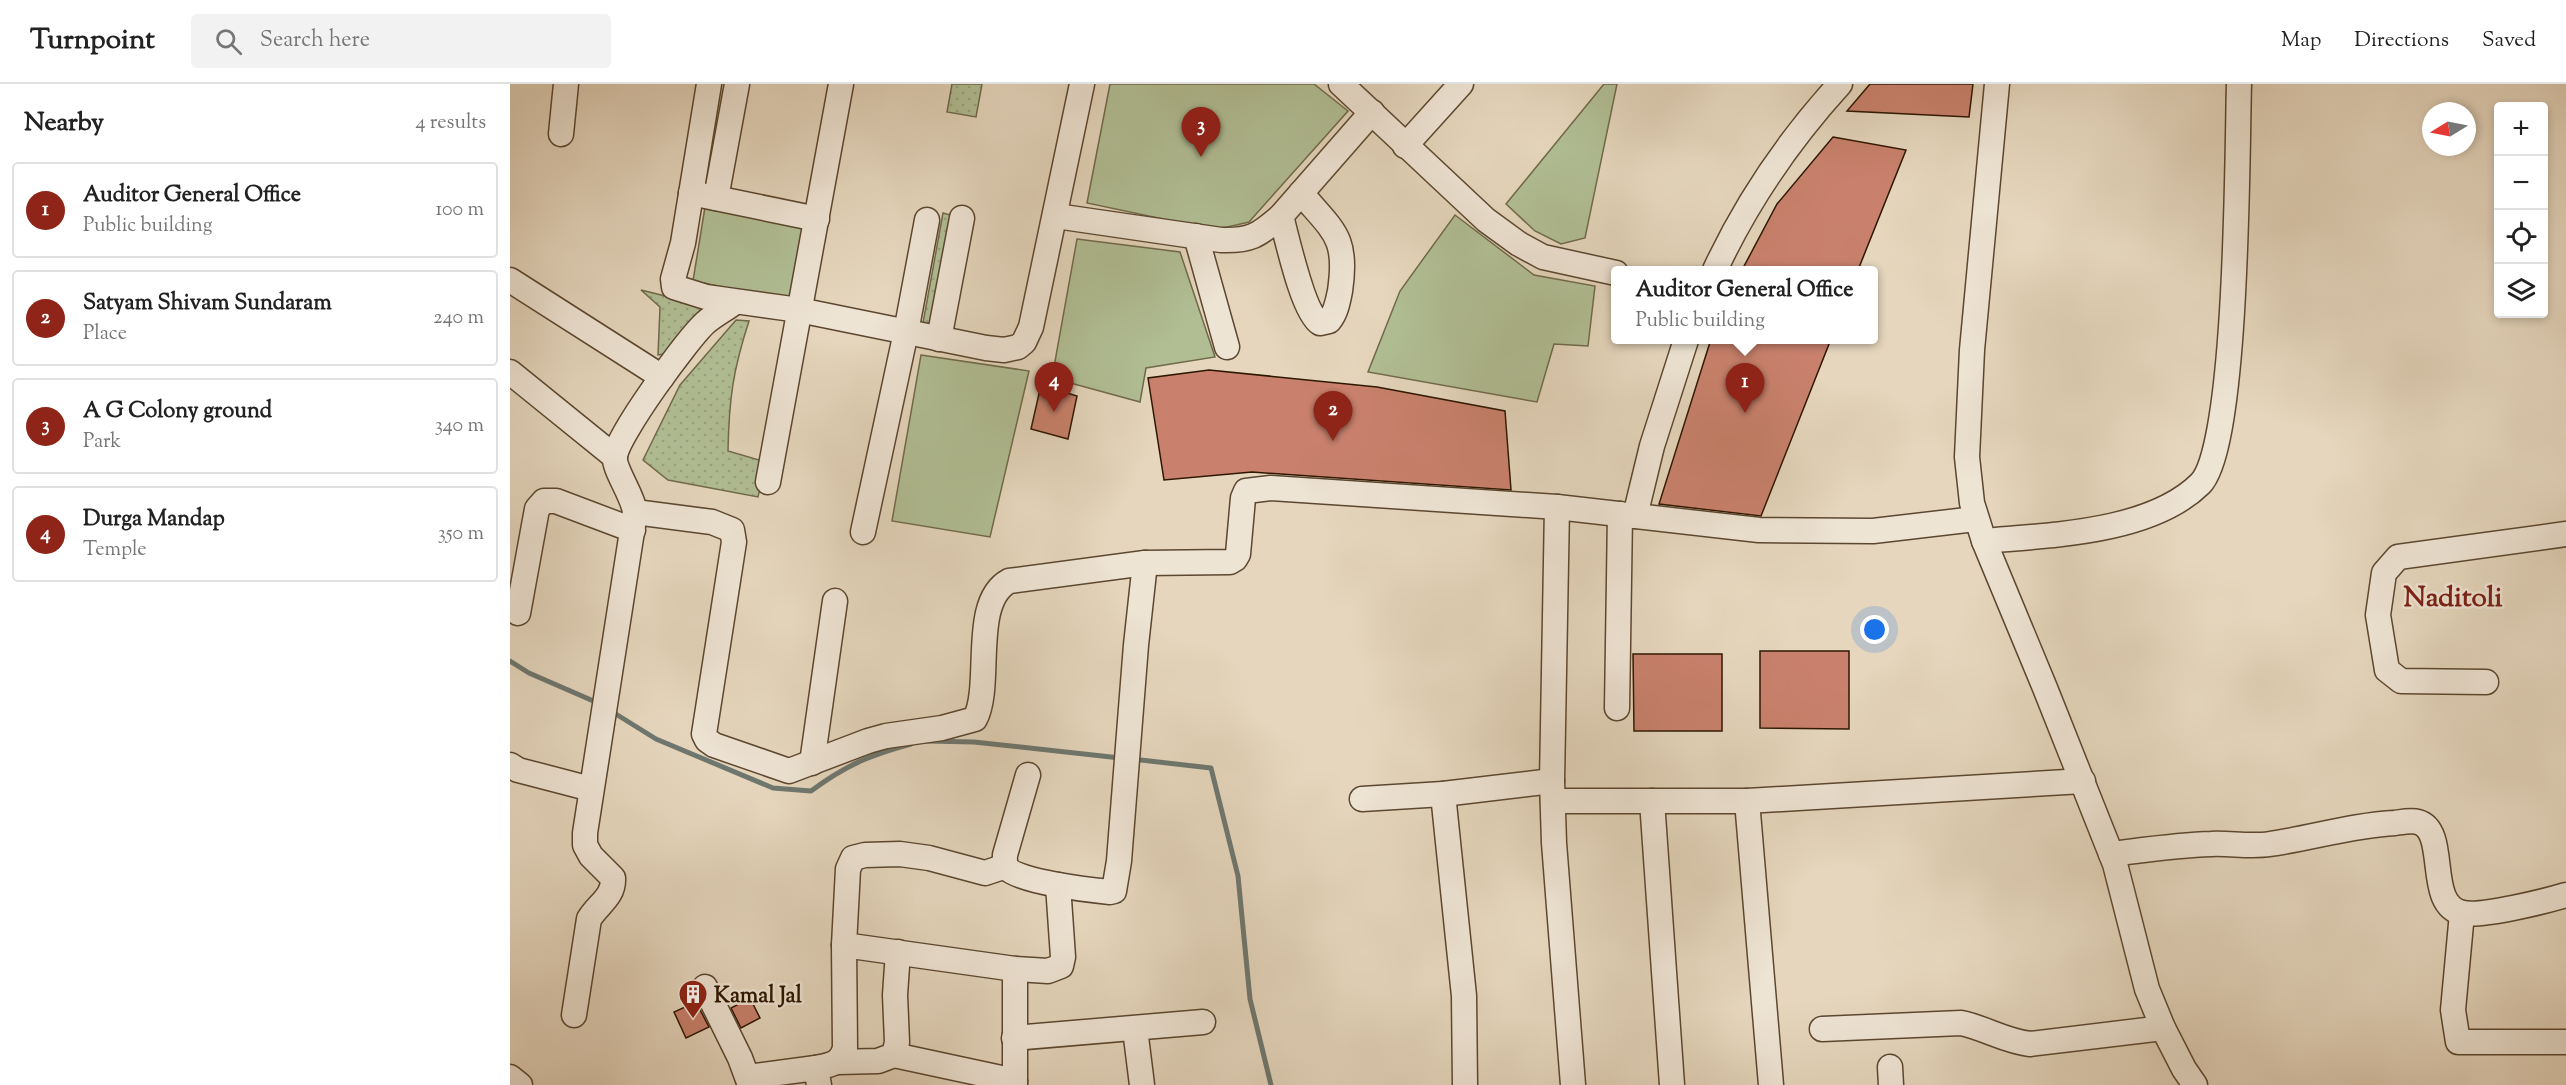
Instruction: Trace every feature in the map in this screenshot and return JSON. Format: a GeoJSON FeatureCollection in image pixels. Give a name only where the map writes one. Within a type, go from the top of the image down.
{"type":"FeatureCollection","features":[{"type":"Feature","properties":{"kind":"street"},"geometry":{"type":"LineString","coordinates":[[561,134],[566,84]]}},
{"type":"Feature","properties":{"kind":"street"},"geometry":{"type":"LineString","coordinates":[[709,84],[683,243],[673,279],[674,287],[706,297],[800,310],[1004,350],[1018,347],[1024,342],[1031,327],[1082,84]]}},
{"type":"Feature","properties":{"kind":"street"},"geometry":{"type":"LineString","coordinates":[[716,198],[737,84]]}},
{"type":"Feature","properties":{"kind":"street"},"geometry":{"type":"LineString","coordinates":[[768,482],[841,84]]}},
{"type":"Feature","properties":{"kind":"street"},"geometry":{"type":"LineString","coordinates":[[1405,146],[1461,84]]}},
{"type":"Feature","properties":{"kind":"street"},"geometry":{"type":"LineString","coordinates":[[1717,266],[1754,195],[1806,121],[1840,84]]}},
{"type":"Feature","properties":{"kind":"street"},"geometry":{"type":"LineString","coordinates":[[1997,84],[1977,289],[1969,411],[1968,478],[1975,519],[2111,854],[2147,988],[2163,1028],[2195,1085]]}},
{"type":"Feature","properties":{"kind":"street"},"geometry":{"type":"LineString","coordinates":[[1984,541],[2116,524],[2161,510],[2187,495],[2203,482],[2213,459],[2220,427],[2229,353],[2239,84]]}},
{"type":"Feature","properties":{"kind":"street"},"geometry":{"type":"LineString","coordinates":[[1056,216],[1244,241],[1265,230],[1301,194],[1360,95],[1405,146],[1486,220],[1519,244],[1544,257],[1611,272]]}},
{"type":"Feature","properties":{"kind":"street"},"geometry":{"type":"LineString","coordinates":[[691,193],[817,219]]}},
{"type":"Feature","properties":{"kind":"street"},"geometry":{"type":"LineString","coordinates":[[1281,216],[1304,298],[1316,321],[1320,323],[1329,321],[1336,310],[1339,297],[1343,254],[1340,242],[1332,229],[1301,194]]}},
{"type":"Feature","properties":{"kind":"street"},"geometry":{"type":"LineString","coordinates":[[939,339],[962,218]]}},
{"type":"Feature","properties":{"kind":"street"},"geometry":{"type":"LineString","coordinates":[[862,532],[906,332],[927,220]]}},
{"type":"Feature","properties":{"kind":"street"},"geometry":{"type":"LineString","coordinates":[[1196,236],[1227,347]]}},
{"type":"Feature","properties":{"kind":"street"},"geometry":{"type":"LineString","coordinates":[[510,280],[662,377]]}},
{"type":"Feature","properties":{"kind":"street"},"geometry":{"type":"LineString","coordinates":[[615,457],[624,436],[662,377],[705,323],[735,302]]}},
{"type":"Feature","properties":{"kind":"street"},"geometry":{"type":"LineString","coordinates":[[1617,708],[1628,515],[1684,344]]}},
{"type":"Feature","properties":{"kind":"street"},"geometry":{"type":"LineString","coordinates":[[510,372],[615,457],[634,502],[634,521],[591,789],[585,845],[591,856],[613,878],[614,887],[589,919],[574,1015]]}},
{"type":"Feature","properties":{"kind":"street"},"geometry":{"type":"LineString","coordinates":[[518,613],[537,509],[544,501],[556,501],[634,521],[712,522],[726,527],[734,534],[704,721],[705,738],[714,746],[780,770],[797,770],[877,738],[951,726],[975,719],[980,699],[994,596],[1002,585],[1009,581],[1145,563],[1224,562],[1235,559],[1238,554],[1243,498],[1249,489],[1271,488],[1557,507],[1759,530],[1873,531],[1975,519]]}},
{"type":"Feature","properties":{"kind":"street"},"geometry":{"type":"LineString","coordinates":[[1557,507],[1554,843],[1573,1085]]}},
{"type":"Feature","properties":{"kind":"street"},"geometry":{"type":"LineString","coordinates":[[2486,682],[2401,681],[2387,670],[2378,615],[2384,573],[2398,557],[2566,534]]}},
{"type":"Feature","properties":{"kind":"street"},"geometry":{"type":"LineString","coordinates":[[1028,775],[1005,855],[1006,866],[1013,873],[1058,885],[1114,891],[1145,563]]}},
{"type":"Feature","properties":{"kind":"street"},"geometry":{"type":"LineString","coordinates":[[812,763],[835,601]]}},
{"type":"Feature","properties":{"kind":"street"},"geometry":{"type":"LineString","coordinates":[[510,765],[518,770],[591,789]]}},
{"type":"Feature","properties":{"kind":"street"},"geometry":{"type":"LineString","coordinates":[[1362,799],[1553,791],[1652,801],[1747,801],[2083,781]]}},
{"type":"Feature","properties":{"kind":"street"},"geometry":{"type":"LineString","coordinates":[[1443,794],[1464,996],[1465,1085]]}},
{"type":"Feature","properties":{"kind":"street"},"geometry":{"type":"LineString","coordinates":[[1652,801],[1672,1085]]}},
{"type":"Feature","properties":{"kind":"street"},"geometry":{"type":"LineString","coordinates":[[1747,801],[1771,1085]]}},
{"type":"Feature","properties":{"kind":"street"},"geometry":{"type":"LineString","coordinates":[[2111,854],[2210,844],[2268,844],[2371,824],[2416,822],[2431,830],[2435,840],[2438,875],[2443,894],[2451,906],[2462,913],[2504,908],[2566,895]]}},
{"type":"Feature","properties":{"kind":"street"},"geometry":{"type":"LineString","coordinates":[[824,1072],[841,1058],[845,1048],[844,945],[848,869],[853,858],[865,855],[900,854],[929,858],[985,873],[1006,866]]}},
{"type":"Feature","properties":{"kind":"street"},"geometry":{"type":"LineString","coordinates":[[844,945],[1015,969],[1048,971],[1060,966],[1063,957],[1058,885]]}},
{"type":"Feature","properties":{"kind":"street"},"geometry":{"type":"LineString","coordinates":[[2462,913],[2453,1010],[2458,1042],[2566,1042]]}},
{"type":"Feature","properties":{"kind":"street"},"geometry":{"type":"LineString","coordinates":[[894,1055],[897,1042],[895,995],[898,952]]}},
{"type":"Feature","properties":{"kind":"street"},"geometry":{"type":"LineString","coordinates":[[705,987],[749,1081],[824,1072],[878,1061],[894,1055],[1015,1083],[1015,969]]}},
{"type":"Feature","properties":{"kind":"street"},"geometry":{"type":"LineString","coordinates":[[1014,1038],[1203,1022]]}},
{"type":"Feature","properties":{"kind":"street"},"geometry":{"type":"LineString","coordinates":[[1822,1029],[1961,1023],[1973,1025],[2012,1041],[2030,1044],[2163,1028]]}},
{"type":"Feature","properties":{"kind":"street"},"geometry":{"type":"LineString","coordinates":[[1135,1029],[1142,1085]]}},
{"type":"Feature","properties":{"kind":"street"},"geometry":{"type":"LineString","coordinates":[[510,1077],[520,1085]]}},
{"type":"Feature","properties":{"kind":"green space"},"geometry":{"type":"Polygon","coordinates":[[[952,84],[982,84],[976,117],[947,112],[952,84]]]}},
{"type":"Feature","properties":{"kind":"green space"},"geometry":{"type":"Polygon","coordinates":[[[1110,84],[1314,84],[1348,111],[1249,222],[1215,230],[1087,203],[1110,84]]]}},
{"type":"Feature","properties":{"kind":"green space"},"geometry":{"type":"Polygon","coordinates":[[[1604,84],[1617,84],[1585,238],[1561,244],[1535,231],[1506,204],[1604,84]]]}},
{"type":"Feature","properties":{"kind":"green space"},"geometry":{"type":"Polygon","coordinates":[[[706,201],[812,221],[800,302],[693,281],[706,201]]]}},
{"type":"Feature","properties":{"kind":"green space"},"geometry":{"type":"Polygon","coordinates":[[[943,213],[954,216],[933,324],[923,323],[943,213]]]}},
{"type":"Feature","properties":{"kind":"green space"},"geometry":{"type":"Polygon","coordinates":[[[1455,215],[1534,275],[1595,286],[1588,346],[1554,344],[1537,402],[1368,372],[1400,291],[1455,215]]]}},
{"type":"Feature","properties":{"kind":"green space"},"geometry":{"type":"Polygon","coordinates":[[[1077,239],[1180,252],[1215,357],[1146,368],[1140,402],[1052,378],[1077,239]]]}},
{"type":"Feature","properties":{"kind":"green space"},"geometry":{"type":"Polygon","coordinates":[[[641,290],[702,305],[700,313],[665,354],[658,355],[660,307],[641,290]]]}},
{"type":"Feature","properties":{"kind":"green space"},"geometry":{"type":"Polygon","coordinates":[[[736,320],[749,321],[733,385],[728,451],[766,462],[758,497],[668,480],[643,460],[680,385],[736,320]]]}},
{"type":"Feature","properties":{"kind":"green space"},"geometry":{"type":"Polygon","coordinates":[[[921,355],[1029,371],[990,537],[892,521],[921,355]]]}},
{"type":"Feature","properties":{"kind":"building"},"geometry":{"type":"Polygon","coordinates":[[[1870,84],[1973,84],[1969,117],[1847,111],[1870,84]]]}},
{"type":"Feature","properties":{"kind":"building"},"geometry":{"type":"Polygon","coordinates":[[[1833,137],[1906,150],[1860,266],[1744,266],[1777,204],[1833,137]]]}},
{"type":"Feature","properties":{"kind":"building"},"geometry":{"type":"Polygon","coordinates":[[[1709,344],[1829,344],[1761,516],[1659,504],[1709,344]]]}},
{"type":"Feature","properties":{"kind":"building"},"geometry":{"type":"Polygon","coordinates":[[[1209,370],[1377,387],[1505,411],[1511,490],[1252,472],[1164,480],[1148,378],[1209,370]]]}},
{"type":"Feature","properties":{"kind":"building"},"geometry":{"type":"Polygon","coordinates":[[[1041,385],[1077,396],[1068,439],[1031,429],[1041,385]]]}},
{"type":"Feature","properties":{"kind":"building"},"geometry":{"type":"Polygon","coordinates":[[[1760,651],[1849,651],[1849,729],[1760,728],[1760,651]]]}},
{"type":"Feature","properties":{"kind":"building"},"geometry":{"type":"Polygon","coordinates":[[[1633,654],[1722,654],[1722,731],[1634,731],[1633,654]]]}},
{"type":"Feature","properties":{"kind":"building"},"geometry":{"type":"Polygon","coordinates":[[[750,998],[760,1018],[741,1028],[731,1008],[750,998]]]}},
{"type":"Feature","properties":{"kind":"building","name":"Kamal Jal"},"geometry":{"type":"Polygon","coordinates":[[[696,1002],[709,1027],[686,1038],[674,1012],[696,1002]]]}},
{"type":"Feature","properties":{"kind":"waterway"},"geometry":{"type":"LineString","coordinates":[[510,661],[529,673],[598,703]]}},
{"type":"Feature","properties":{"kind":"waterway"},"geometry":{"type":"LineString","coordinates":[[611,711],[656,739],[773,788],[811,791],[859,762],[911,744]]}},
{"type":"Feature","properties":{"kind":"waterway"},"geometry":{"type":"LineString","coordinates":[[926,741],[974,742],[1120,758]]}},
{"type":"Feature","properties":{"kind":"waterway"},"geometry":{"type":"LineString","coordinates":[[1132,759],[1211,768],[1238,876],[1250,999],[1271,1085]]}},
{"type":"Feature","properties":{"kind":"place","name":"A G Colony ground"},"geometry":{"type":"Point","coordinates":[1201,157]}},
{"type":"Feature","properties":{"kind":"place","name":"Durga Mandap"},"geometry":{"type":"Point","coordinates":[1054,412]}},
{"type":"Feature","properties":{"kind":"place","name":"Auditor General Office"},"geometry":{"type":"Point","coordinates":[1745,413]}},
{"type":"Feature","properties":{"kind":"place","name":"Satyam Shivam Sundaram"},"geometry":{"type":"Point","coordinates":[1333,441]}},
{"type":"Feature","properties":{"kind":"place","name":"Kamal Jal"},"geometry":{"type":"Point","coordinates":[693,1020]}},
{"type":"Feature","properties":{"kind":"district","name":"Naditoli"},"geometry":{"type":"Point","coordinates":[2453,596]}}]}
